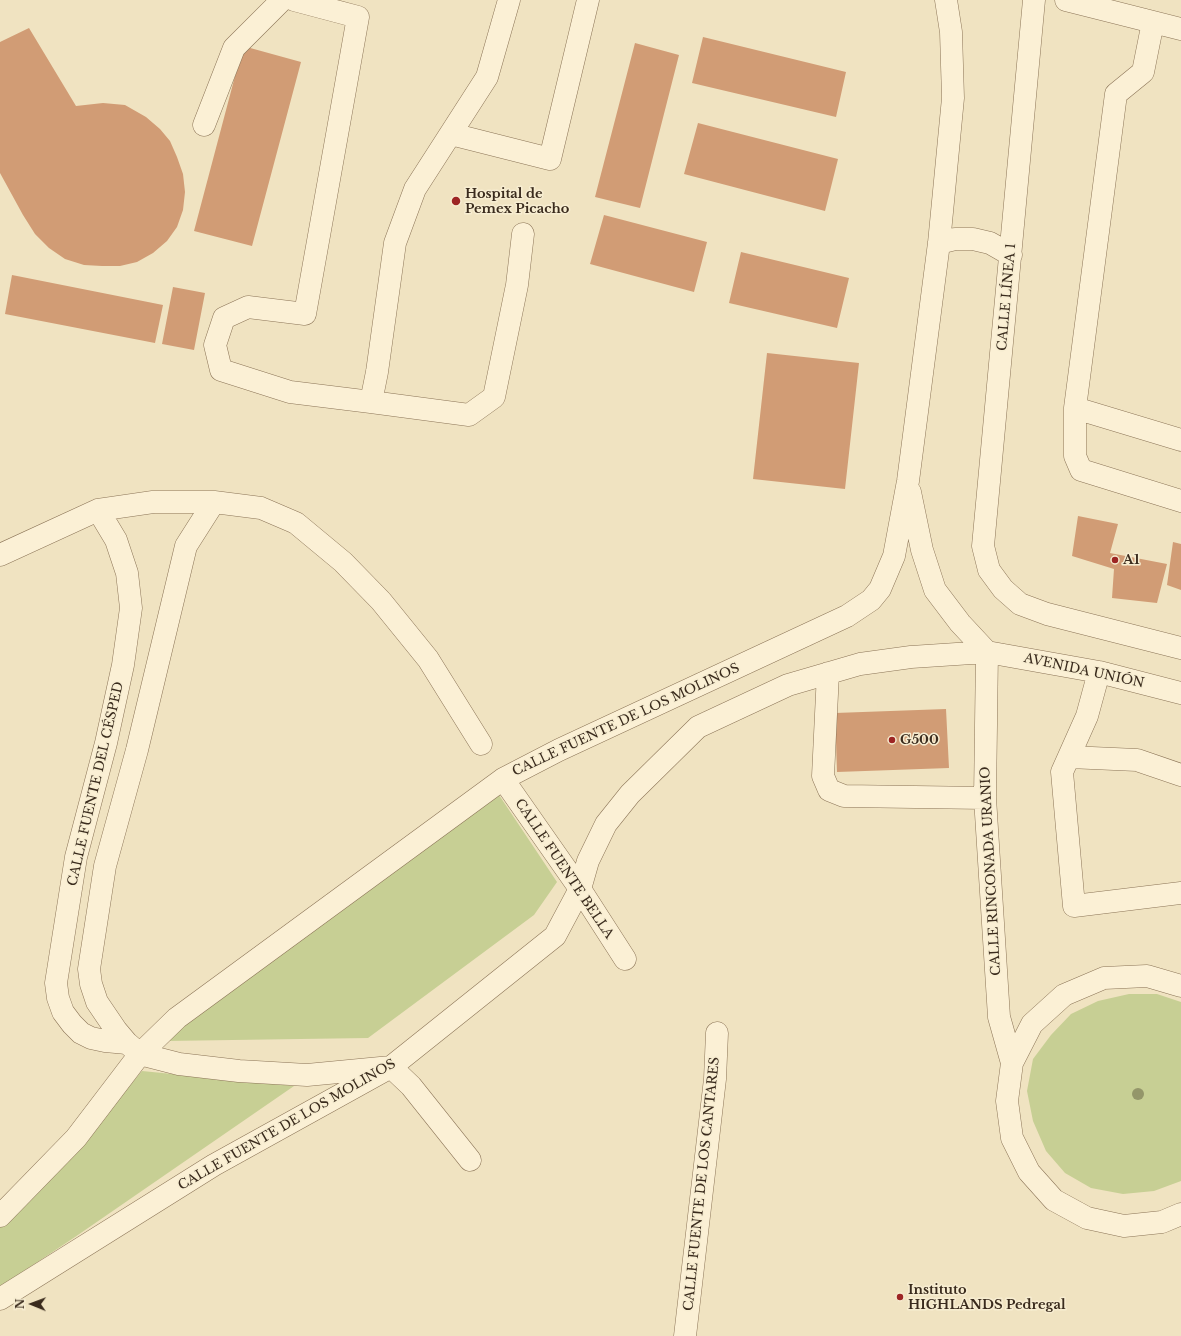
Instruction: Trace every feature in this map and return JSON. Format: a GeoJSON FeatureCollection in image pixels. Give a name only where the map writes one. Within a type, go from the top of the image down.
{"type":"FeatureCollection","features":[{"type":"Feature","properties":{"kind":"street"},"geometry":{"type":"LineString","coordinates":[[204,124],[234,48],[282,0]]}},
{"type":"Feature","properties":{"kind":"street"},"geometry":{"type":"LineString","coordinates":[[294,0],[360,8],[305,314],[248,307],[224,318],[215,345],[221,370],[290,392],[469,415],[494,397],[517,285],[524,234]]}},
{"type":"Feature","properties":{"kind":"street"},"geometry":{"type":"LineString","coordinates":[[371,402],[377,372],[395,243],[415,189],[487,77],[509,0]]}},
{"type":"Feature","properties":{"kind":"street"},"geometry":{"type":"LineString","coordinates":[[451,134],[550,158],[588,0]]}},
{"type":"Feature","properties":{"kind":"street"},"geometry":{"type":"LineString","coordinates":[[946,0],[952,32],[953,98],[939,243],[908,481],[922,550],[934,590],[960,623],[987,652]]}},
{"type":"Feature","properties":{"kind":"street","name":"CALLE LÍNEA 1"},"geometry":{"type":"LineString","coordinates":[[1034,0],[983,546],[989,570],[1004,589],[1020,604],[1047,614],[1181,648]]}},
{"type":"Feature","properties":{"kind":"street"},"geometry":{"type":"LineString","coordinates":[[1066,0],[1181,29]]}},
{"type":"Feature","properties":{"kind":"street"},"geometry":{"type":"LineString","coordinates":[[1153,22],[1143,72],[1116,94],[1075,408],[1075,456],[1081,470],[1181,501]]}},
{"type":"Feature","properties":{"kind":"street"},"geometry":{"type":"LineString","coordinates":[[939,243],[955,239],[973,239],[990,243],[1011,255]]}},
{"type":"Feature","properties":{"kind":"street"},"geometry":{"type":"LineString","coordinates":[[1075,408],[1181,440]]}},
{"type":"Feature","properties":{"kind":"street","name":"CALLE FUENTE DE LOS MOLINOS"},"geometry":{"type":"LineString","coordinates":[[0,1216],[76,1138],[133,1049],[503,779],[559,750],[847,616],[871,600],[880,589],[894,556],[908,481]]}},
{"type":"Feature","properties":{"kind":"street"},"geometry":{"type":"LineString","coordinates":[[0,555],[98,510],[153,502],[214,502],[261,508],[296,523],[343,562],[381,601],[428,659],[480,744]]}},
{"type":"Feature","properties":{"kind":"street"},"geometry":{"type":"LineString","coordinates":[[133,1049],[116,1030],[97,1002],[91,984],[89,969],[105,866],[137,750],[186,546],[214,502]]}},
{"type":"Feature","properties":{"kind":"street","name":"CALLE FUENTE DEL CÉSPED"},"geometry":{"type":"LineString","coordinates":[[98,510],[116,540],[128,573],[131,608],[123,665],[106,743],[76,857],[56,983],[58,998],[63,1012],[81,1033],[91,1038],[133,1049],[179,1064],[239,1071],[307,1075],[391,1067]]}},
{"type":"Feature","properties":{"kind":"street","name":"CALLE FUENTE DE LOS MOLINOS"},"geometry":{"type":"LineString","coordinates":[[0,1299],[214,1165],[391,1067],[555,936],[580,889],[588,861],[606,824],[630,794],[698,727],[788,685],[860,664],[911,657],[987,652]]}},
{"type":"Feature","properties":{"kind":"street","name":"AVENIDA UNIÓN"},"geometry":{"type":"LineString","coordinates":[[987,652],[1099,672],[1181,693]]}},
{"type":"Feature","properties":{"kind":"street","name":"CALLE RINCONADA URANIO"},"geometry":{"type":"LineString","coordinates":[[987,652],[985,798],[999,1017],[1012,1063]]}},
{"type":"Feature","properties":{"kind":"street"},"geometry":{"type":"LineString","coordinates":[[1099,672],[1087,716],[1062,772],[1074,906],[1181,893]]}},
{"type":"Feature","properties":{"kind":"street"},"geometry":{"type":"LineString","coordinates":[[828,673],[823,776],[828,790],[844,796],[985,798]]}},
{"type":"Feature","properties":{"kind":"street"},"geometry":{"type":"LineString","coordinates":[[106,743],[137,750]]}},
{"type":"Feature","properties":{"kind":"street"},"geometry":{"type":"LineString","coordinates":[[1069,757],[1136,760],[1181,775]]}},
{"type":"Feature","properties":{"kind":"street","name":"CALLE FUENTE BELLA"},"geometry":{"type":"LineString","coordinates":[[503,779],[580,889],[625,960]]}},
{"type":"Feature","properties":{"kind":"street"},"geometry":{"type":"LineString","coordinates":[[1175,1219],[1124,1226],[1087,1218],[1054,1200],[1029,1172],[1012,1138],[1007,1100],[1012,1063],[1032,1024],[1064,995],[1104,978],[1147,976],[1181,986]]}},
{"type":"Feature","properties":{"kind":"street","name":"CALLE FUENTE DE LOS CANTARES"},"geometry":{"type":"LineString","coordinates":[[685,1336],[715,1080],[717,1033]]}},
{"type":"Feature","properties":{"kind":"street"},"geometry":{"type":"LineString","coordinates":[[391,1067],[411,1086],[470,1160]]}},
{"type":"Feature","properties":{"kind":"green space"},"geometry":{"type":"Polygon","coordinates":[[[493,786],[557,882],[534,915],[368,1038],[165,1041],[493,786]]]}},
{"type":"Feature","properties":{"kind":"green space"},"geometry":{"type":"Polygon","coordinates":[[[1129,994],[1157,994],[1181,1002],[1181,1181],[1154,1191],[1123,1194],[1091,1188],[1065,1173],[1046,1151],[1033,1121],[1027,1091],[1033,1059],[1051,1035],[1071,1014],[1098,1001],[1129,994]]]}},
{"type":"Feature","properties":{"kind":"green space"},"geometry":{"type":"Polygon","coordinates":[[[142,1071],[294,1086],[0,1287],[0,1226],[80,1145],[142,1071]]]}},
{"type":"Feature","properties":{"kind":"building"},"geometry":{"type":"Polygon","coordinates":[[[29,28],[76,106],[103,103],[125,105],[146,117],[160,129],[170,141],[183,174],[185,192],[183,210],[177,227],[167,241],[153,253],[137,262],[120,266],[102,266],[84,265],[65,259],[49,248],[35,234],[0,173],[0,42],[29,28]]]}},
{"type":"Feature","properties":{"kind":"building"},"geometry":{"type":"Polygon","coordinates":[[[703,37],[846,72],[836,117],[692,83],[703,37]]]}},
{"type":"Feature","properties":{"kind":"building"},"geometry":{"type":"Polygon","coordinates":[[[635,43],[679,55],[640,208],[595,197],[635,43]]]}},
{"type":"Feature","properties":{"kind":"building"},"geometry":{"type":"Polygon","coordinates":[[[243,46],[301,62],[252,246],[194,231],[243,46]]]}},
{"type":"Feature","properties":{"kind":"building"},"geometry":{"type":"Polygon","coordinates":[[[698,123],[838,159],[825,211],[684,174],[698,123]]]}},
{"type":"Feature","properties":{"kind":"building"},"geometry":{"type":"Polygon","coordinates":[[[604,215],[707,242],[694,292],[590,264],[604,215]]]}},
{"type":"Feature","properties":{"kind":"building"},"geometry":{"type":"Polygon","coordinates":[[[741,252],[849,278],[837,328],[729,303],[741,252]]]}},
{"type":"Feature","properties":{"kind":"building"},"geometry":{"type":"Polygon","coordinates":[[[12,275],[163,305],[155,343],[5,314],[12,275]]]}},
{"type":"Feature","properties":{"kind":"building"},"geometry":{"type":"Polygon","coordinates":[[[173,287],[205,293],[194,350],[162,344],[173,287]]]}},
{"type":"Feature","properties":{"kind":"building"},"geometry":{"type":"Polygon","coordinates":[[[767,353],[859,363],[845,489],[753,479],[767,353]]]}},
{"type":"Feature","properties":{"kind":"building","name":"A1"},"geometry":{"type":"Polygon","coordinates":[[[1078,516],[1118,524],[1110,553],[1167,564],[1157,603],[1112,598],[1114,569],[1072,556],[1078,516]]]}},
{"type":"Feature","properties":{"kind":"building"},"geometry":{"type":"Polygon","coordinates":[[[1173,542],[1181,544],[1181,590],[1167,585],[1173,542]]]}},
{"type":"Feature","properties":{"kind":"building","name":"G500"},"geometry":{"type":"Polygon","coordinates":[[[946,709],[949,768],[837,772],[835,713],[946,709]]]}},
{"type":"Feature","properties":{"kind":"place","name":"Hospital de Pemex Picacho"},"geometry":{"type":"Point","coordinates":[456,201]}},
{"type":"Feature","properties":{"kind":"place","name":"A1"},"geometry":{"type":"Point","coordinates":[1115,560]}},
{"type":"Feature","properties":{"kind":"place","name":"G500"},"geometry":{"type":"Point","coordinates":[892,740]}},
{"type":"Feature","properties":{"kind":"place","name":"Instituto HIGHLANDS Pedregal"},"geometry":{"type":"Point","coordinates":[900,1297]}}]}
